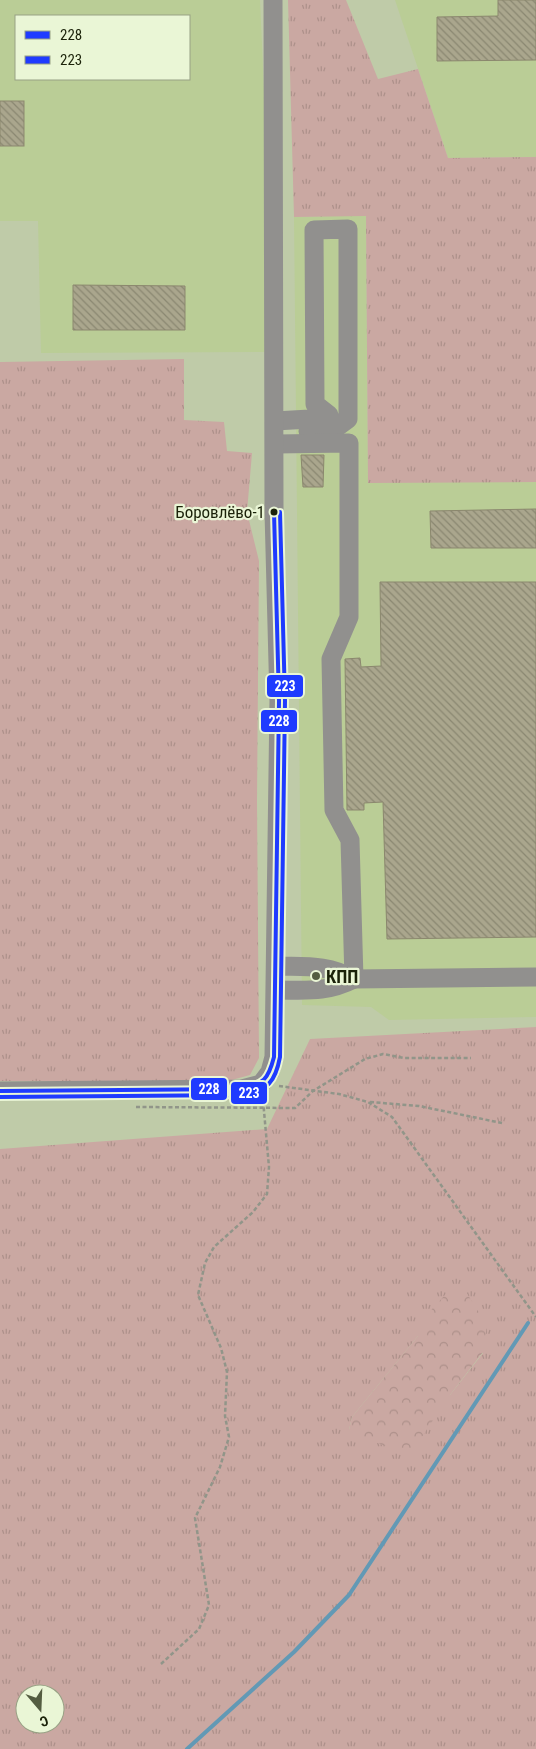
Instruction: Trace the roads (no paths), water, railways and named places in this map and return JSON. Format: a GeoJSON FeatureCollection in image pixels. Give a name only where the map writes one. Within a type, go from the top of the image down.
{"type":"FeatureCollection","features":[{"type":"Feature","properties":{"kind":"street"},"geometry":{"type":"LineString","coordinates":[[0,1091],[242,1089],[261,1084],[270,1072],[274,1057],[279,701],[275,433],[273,0]]}},
{"type":"Feature","properties":{"kind":"street"},"geometry":{"type":"LineString","coordinates":[[327,418],[329,415],[316,404],[314,230],[348,229],[348,418]]}},
{"type":"Feature","properties":{"kind":"street"},"geometry":{"type":"LineString","coordinates":[[275,433],[327,418],[348,418]]}},
{"type":"Feature","properties":{"kind":"street"},"geometry":{"type":"LineString","coordinates":[[275,433],[333,430],[348,418]]}},
{"type":"Feature","properties":{"kind":"street"},"geometry":{"type":"LineString","coordinates":[[275,433],[348,443],[349,617],[331,660],[334,810],[350,840],[354,979]]}},
{"type":"Feature","properties":{"kind":"street"},"geometry":{"type":"LineString","coordinates":[[276,966],[318,967],[337,970],[354,979]]}},
{"type":"Feature","properties":{"kind":"street"},"geometry":{"type":"LineString","coordinates":[[276,990],[336,988],[354,979],[536,977]]}},
{"type":"Feature","properties":{"kind":"waterway"},"geometry":{"type":"LineString","coordinates":[[187,1749],[294,1652],[349,1595],[528,1323]]}},
{"type":"Feature","properties":{"kind":"place","name":"Боровлёво-1"},"geometry":{"type":"Point","coordinates":[274,512]}},
{"type":"Feature","properties":{"kind":"place","name":"КПП"},"geometry":{"type":"Point","coordinates":[316,976]}}]}
